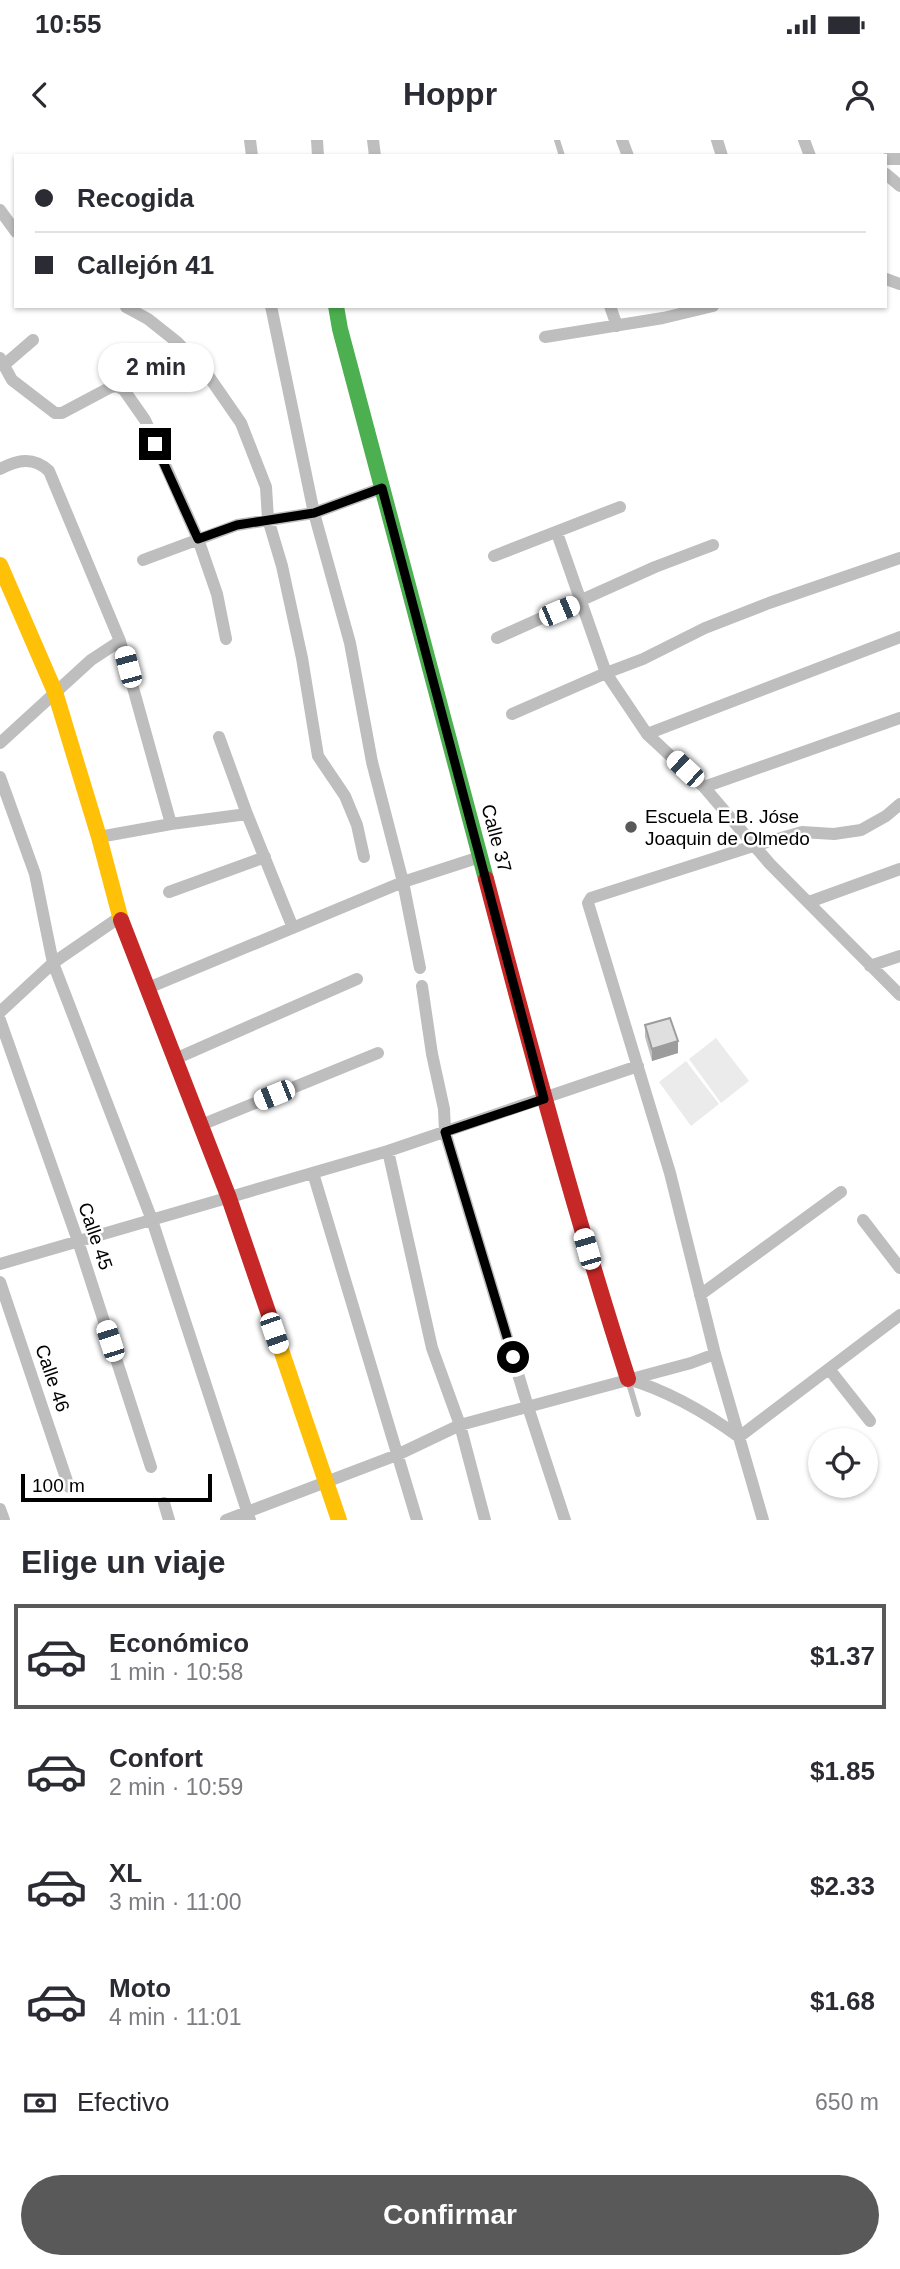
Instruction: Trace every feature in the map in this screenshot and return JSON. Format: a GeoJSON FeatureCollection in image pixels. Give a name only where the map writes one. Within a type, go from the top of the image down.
{"type":"FeatureCollection","features":[{"type":"Feature","properties":{"kind":"street"},"geometry":{"type":"LineString","coordinates":[[0,210],[14,229]]}},
{"type":"Feature","properties":{"kind":"street"},"geometry":{"type":"LineString","coordinates":[[128,308],[148,319],[177,341],[205,371],[240,423],[266,487],[268,519],[282,566],[302,658],[318,755],[345,796],[357,825],[364,857]]}},
{"type":"Feature","properties":{"kind":"street"},"geometry":{"type":"LineString","coordinates":[[271,308],[314,513],[350,643],[372,762],[403,882],[420,968]]}},
{"type":"Feature","properties":{"kind":"street","name":"Calle 37"},"geometry":{"type":"LineString","coordinates":[[336,308],[544,1099],[594,1274],[628,1378]]}},
{"type":"Feature","properties":{"kind":"street"},"geometry":{"type":"LineString","coordinates":[[611,308],[617,326]]}},
{"type":"Feature","properties":{"kind":"street"},"geometry":{"type":"LineString","coordinates":[[545,337],[663,318],[705,308]]}},
{"type":"Feature","properties":{"kind":"street"},"geometry":{"type":"LineString","coordinates":[[33,340],[2,362],[12,380],[54,413],[62,413],[117,386],[124,390],[145,420],[198,539],[217,594],[226,639]]}},
{"type":"Feature","properties":{"kind":"street"},"geometry":{"type":"LineString","coordinates":[[0,469],[15,461],[26,460],[49,471],[120,641],[171,824]]}},
{"type":"Feature","properties":{"kind":"street"},"geometry":{"type":"LineString","coordinates":[[143,560],[237,525],[314,513],[382,488]]}},
{"type":"Feature","properties":{"kind":"street"},"geometry":{"type":"LineString","coordinates":[[494,556],[620,507]]}},
{"type":"Feature","properties":{"kind":"street"},"geometry":{"type":"LineString","coordinates":[[557,533],[606,673],[647,734],[704,787],[753,846],[900,995]]}},
{"type":"Feature","properties":{"kind":"street"},"geometry":{"type":"LineString","coordinates":[[498,638],[655,567],[713,545]]}},
{"type":"Feature","properties":{"kind":"street"},"geometry":{"type":"LineString","coordinates":[[512,714],[643,659],[705,628],[900,558]]}},
{"type":"Feature","properties":{"kind":"street"},"geometry":{"type":"LineString","coordinates":[[0,565],[55,692],[99,837],[120,918],[229,1198],[339,1520]]}},
{"type":"Feature","properties":{"kind":"street"},"geometry":{"type":"LineString","coordinates":[[647,734],[900,637]]}},
{"type":"Feature","properties":{"kind":"street"},"geometry":{"type":"LineString","coordinates":[[0,743],[91,660],[120,641]]}},
{"type":"Feature","properties":{"kind":"street"},"geometry":{"type":"LineString","coordinates":[[704,787],[900,718]]}},
{"type":"Feature","properties":{"kind":"street"},"geometry":{"type":"LineString","coordinates":[[219,737],[293,928]]}},
{"type":"Feature","properties":{"kind":"street"},"geometry":{"type":"LineString","coordinates":[[0,777],[34,874],[53,963],[152,1220],[249,1516]]}},
{"type":"Feature","properties":{"kind":"street"},"geometry":{"type":"LineString","coordinates":[[762,1520],[715,1354],[670,1173],[588,903],[591,898],[802,832],[834,834],[861,830],[886,816],[900,804]]}},
{"type":"Feature","properties":{"kind":"street"},"geometry":{"type":"LineString","coordinates":[[99,837],[247,814]]}},
{"type":"Feature","properties":{"kind":"street"},"geometry":{"type":"LineString","coordinates":[[169,892],[265,857]]}},
{"type":"Feature","properties":{"kind":"street"},"geometry":{"type":"LineString","coordinates":[[148,988],[403,882],[481,857]]}},
{"type":"Feature","properties":{"kind":"street"},"geometry":{"type":"LineString","coordinates":[[809,902],[900,869]]}},
{"type":"Feature","properties":{"kind":"street"},"geometry":{"type":"LineString","coordinates":[[0,1012],[53,963],[120,918]]}},
{"type":"Feature","properties":{"kind":"street"},"geometry":{"type":"LineString","coordinates":[[870,966],[900,956]]}},
{"type":"Feature","properties":{"kind":"street"},"geometry":{"type":"LineString","coordinates":[[175,1059],[357,979]]}},
{"type":"Feature","properties":{"kind":"street"},"geometry":{"type":"LineString","coordinates":[[422,986],[432,1054],[444,1109],[445,1132],[565,1520]]}},
{"type":"Feature","properties":{"kind":"street","name":"Calle 45"},"geometry":{"type":"LineString","coordinates":[[0,1020],[78,1241],[151,1467]]}},
{"type":"Feature","properties":{"kind":"street"},"geometry":{"type":"LineString","coordinates":[[201,1125],[378,1053]]}},
{"type":"Feature","properties":{"kind":"street"},"geometry":{"type":"LineString","coordinates":[[0,1264],[387,1151],[638,1066]]}},
{"type":"Feature","properties":{"kind":"street"},"geometry":{"type":"LineString","coordinates":[[387,1151],[432,1348],[460,1425],[485,1520]]}},
{"type":"Feature","properties":{"kind":"street"},"geometry":{"type":"LineString","coordinates":[[313,1173],[417,1520]]}},
{"type":"Feature","properties":{"kind":"street"},"geometry":{"type":"LineString","coordinates":[[700,1295],[841,1192]]}},
{"type":"Feature","properties":{"kind":"street"},"geometry":{"type":"LineString","coordinates":[[863,1220],[900,1268]]}},
{"type":"Feature","properties":{"kind":"street","name":"Calle 46"},"geometry":{"type":"LineString","coordinates":[[0,1282],[5,1317],[69,1487]]}},
{"type":"Feature","properties":{"kind":"street"},"geometry":{"type":"LineString","coordinates":[[739,1437],[900,1315]]}},
{"type":"Feature","properties":{"kind":"street"},"geometry":{"type":"LineString","coordinates":[[226,1520],[249,1516],[397,1455],[460,1425],[691,1363],[715,1354]]}},
{"type":"Feature","properties":{"kind":"street"},"geometry":{"type":"LineString","coordinates":[[829,1369],[870,1421]]}},
{"type":"Feature","properties":{"kind":"street"},"geometry":{"type":"LineString","coordinates":[[628,1378],[695,1407],[739,1437]]}},
{"type":"Feature","properties":{"kind":"street"},"geometry":{"type":"LineString","coordinates":[[164,1503],[169,1520]]}},
{"type":"Feature","properties":{"kind":"street"},"geometry":{"type":"LineString","coordinates":[[0,1509],[4,1520]]}},
{"type":"Feature","properties":{"kind":"lane"},"geometry":{"type":"LineString","coordinates":[[628,1378],[638,1414]]}},
{"type":"Feature","properties":{"kind":"shaded area"},"geometry":{"type":"Polygon","coordinates":[[[716,1038],[749,1081],[721,1103],[689,1059],[716,1038]]]}},
{"type":"Feature","properties":{"kind":"shaded area"},"geometry":{"type":"Polygon","coordinates":[[[686,1061],[719,1104],[691,1126],[659,1082],[686,1061]]]}},
{"type":"Feature","properties":{"kind":"building"},"geometry":{"type":"Polygon","coordinates":[[[670,1018],[678,1041],[652,1049],[645,1025],[670,1018]]]}},
{"type":"Feature","properties":{"kind":"traffic: fast"},"geometry":{"type":"LineString","coordinates":[[336,308],[486,879]]}},
{"type":"Feature","properties":{"kind":"traffic: slow"},"geometry":{"type":"LineString","coordinates":[[0,565],[55,692],[121,920]]}},
{"type":"Feature","properties":{"kind":"traffic: slow"},"geometry":{"type":"LineString","coordinates":[[277,1338],[339,1520]]}},
{"type":"Feature","properties":{"kind":"traffic: jam"},"geometry":{"type":"LineString","coordinates":[[486,879],[554,1130],[628,1379]]}},
{"type":"Feature","properties":{"kind":"traffic: jam"},"geometry":{"type":"LineString","coordinates":[[121,920],[229,1198],[277,1338]]}},
{"type":"Feature","properties":{"kind":"place","name":"Escuela E.B. Jóse Joaquin de Olmedo"},"geometry":{"type":"Point","coordinates":[631,827]}},
{"type":"Feature","properties":{"kind":"route"},"geometry":{"type":"LineString","coordinates":[[155,444],[198,539],[237,525],[314,513],[382,488],[544,1099],[445,1132],[513,1357]]}}]}
